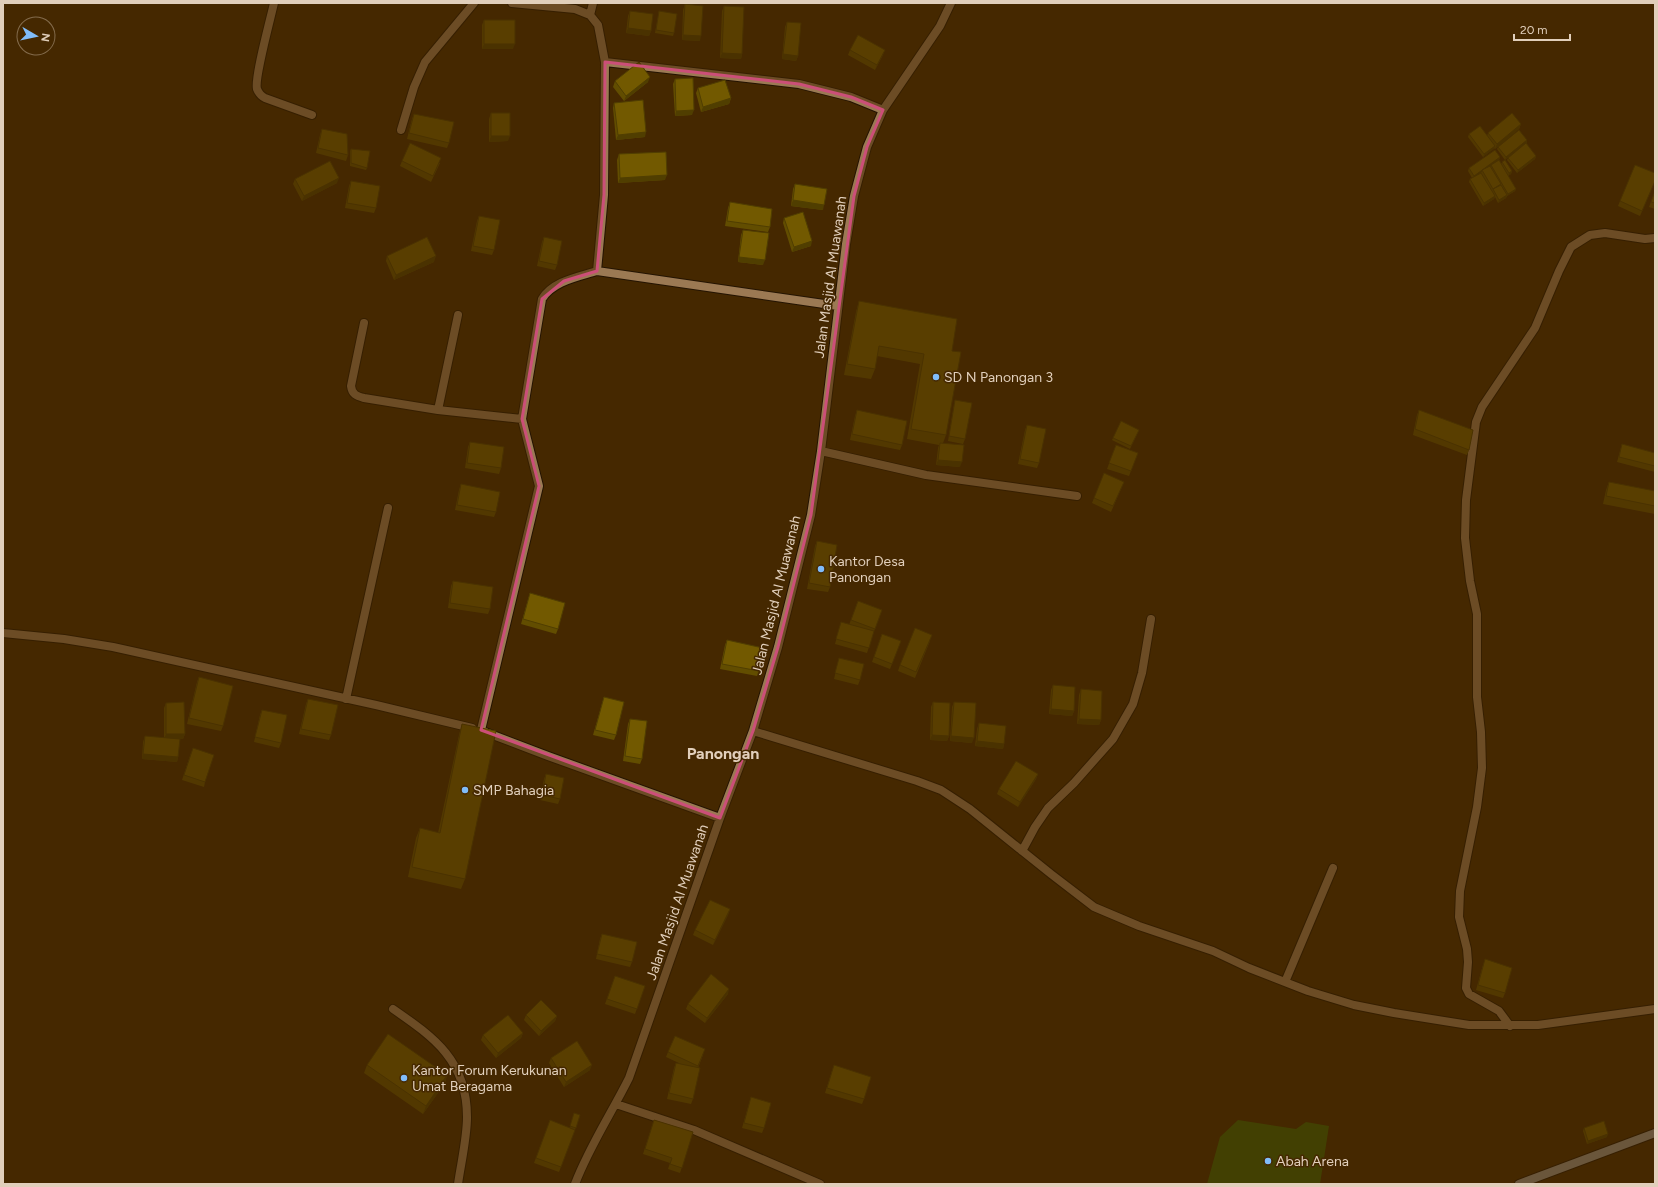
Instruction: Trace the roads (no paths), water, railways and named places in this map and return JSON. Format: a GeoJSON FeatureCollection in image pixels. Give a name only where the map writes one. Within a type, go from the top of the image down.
{"type":"FeatureCollection","features":[{"type":"Feature","properties":{"kind":"main road"},"geometry":{"type":"LineString","coordinates":[[1519,1184],[1655,1133]]}},
{"type":"Feature","properties":{"kind":"street"},"geometry":{"type":"LineString","coordinates":[[274,3],[257,88],[260,95],[265,98],[312,115]]}},
{"type":"Feature","properties":{"kind":"street"},"geometry":{"type":"LineString","coordinates":[[401,130],[424,62],[474,3]]}},
{"type":"Feature","properties":{"kind":"street"},"geometry":{"type":"LineString","coordinates":[[512,3],[575,9],[590,15],[598,25],[605,62],[604,194],[597,271]]}},
{"type":"Feature","properties":{"kind":"street"},"geometry":{"type":"LineString","coordinates":[[590,15],[593,3]]}},
{"type":"Feature","properties":{"kind":"street","name":"Jalan Masjid Al Muawanah"},"geometry":{"type":"LineString","coordinates":[[575,1184],[596,1137],[616,1104],[629,1078],[720,818],[753,731],[778,647],[807,530],[821,452],[838,306],[854,196],[867,146],[883,110],[940,26],[951,3]]}},
{"type":"Feature","properties":{"kind":"street"},"geometry":{"type":"LineString","coordinates":[[605,62],[799,84],[851,97],[883,110]]}},
{"type":"Feature","properties":{"kind":"street"},"geometry":{"type":"LineString","coordinates":[[1510,1026],[1499,1011],[1469,994],[1466,988],[1468,962],[1467,949],[1459,917],[1460,891],[1477,807],[1482,768],[1482,732],[1477,697],[1477,614],[1470,581],[1465,538],[1466,500],[1476,422],[1482,407],[1535,328],[1559,271],[1571,247],[1590,235],[1605,233],[1645,239],[1655,238]]}},
{"type":"Feature","properties":{"kind":"street"},"geometry":{"type":"LineString","coordinates":[[481,730],[539,486],[522,419],[542,299],[546,293],[564,281],[597,271],[838,306]]}},
{"type":"Feature","properties":{"kind":"street"},"geometry":{"type":"LineString","coordinates":[[438,410],[458,315]]}},
{"type":"Feature","properties":{"kind":"street"},"geometry":{"type":"LineString","coordinates":[[364,323],[351,386],[355,395],[364,398],[438,410],[522,419]]}},
{"type":"Feature","properties":{"kind":"street"},"geometry":{"type":"LineString","coordinates":[[821,452],[926,475],[1077,496]]}},
{"type":"Feature","properties":{"kind":"street"},"geometry":{"type":"LineString","coordinates":[[346,699],[388,508]]}},
{"type":"Feature","properties":{"kind":"street"},"geometry":{"type":"LineString","coordinates":[[1022,851],[1035,827],[1048,808],[1074,783],[1113,739],[1133,704],[1142,673],[1151,619]]}},
{"type":"Feature","properties":{"kind":"street"},"geometry":{"type":"LineString","coordinates":[[3,633],[64,639],[113,647],[481,730],[548,756],[720,818]]}},
{"type":"Feature","properties":{"kind":"street"},"geometry":{"type":"LineString","coordinates":[[753,731],[917,781],[941,790],[970,809],[1094,907],[1139,926],[1212,950],[1250,968],[1308,991],[1354,1005],[1470,1025],[1538,1025],[1655,1009]]}},
{"type":"Feature","properties":{"kind":"street"},"geometry":{"type":"LineString","coordinates":[[1285,982],[1333,868]]}},
{"type":"Feature","properties":{"kind":"street"},"geometry":{"type":"LineString","coordinates":[[393,1009],[419,1027],[448,1054],[460,1073],[466,1096],[467,1118],[458,1184]]}},
{"type":"Feature","properties":{"kind":"street"},"geometry":{"type":"LineString","coordinates":[[616,1104],[694,1130],[820,1184]]}},
{"type":"Feature","properties":{"kind":"place","name":"SD N Panongan 3"},"geometry":{"type":"Point","coordinates":[936,377]}},
{"type":"Feature","properties":{"kind":"place","name":"Kantor Desa Panongan"},"geometry":{"type":"Point","coordinates":[821,569]}},
{"type":"Feature","properties":{"kind":"place","name":"SMP Bahagia"},"geometry":{"type":"Point","coordinates":[465,790]}},
{"type":"Feature","properties":{"kind":"place","name":"Kantor Forum Kerukunan Umat Beragama"},"geometry":{"type":"Point","coordinates":[404,1078]}},
{"type":"Feature","properties":{"kind":"place","name":"Abah Arena"},"geometry":{"type":"Point","coordinates":[1268,1161]}},
{"type":"Feature","properties":{"kind":"district","name":"Panongan"},"geometry":{"type":"Point","coordinates":[723,753]}}]}
